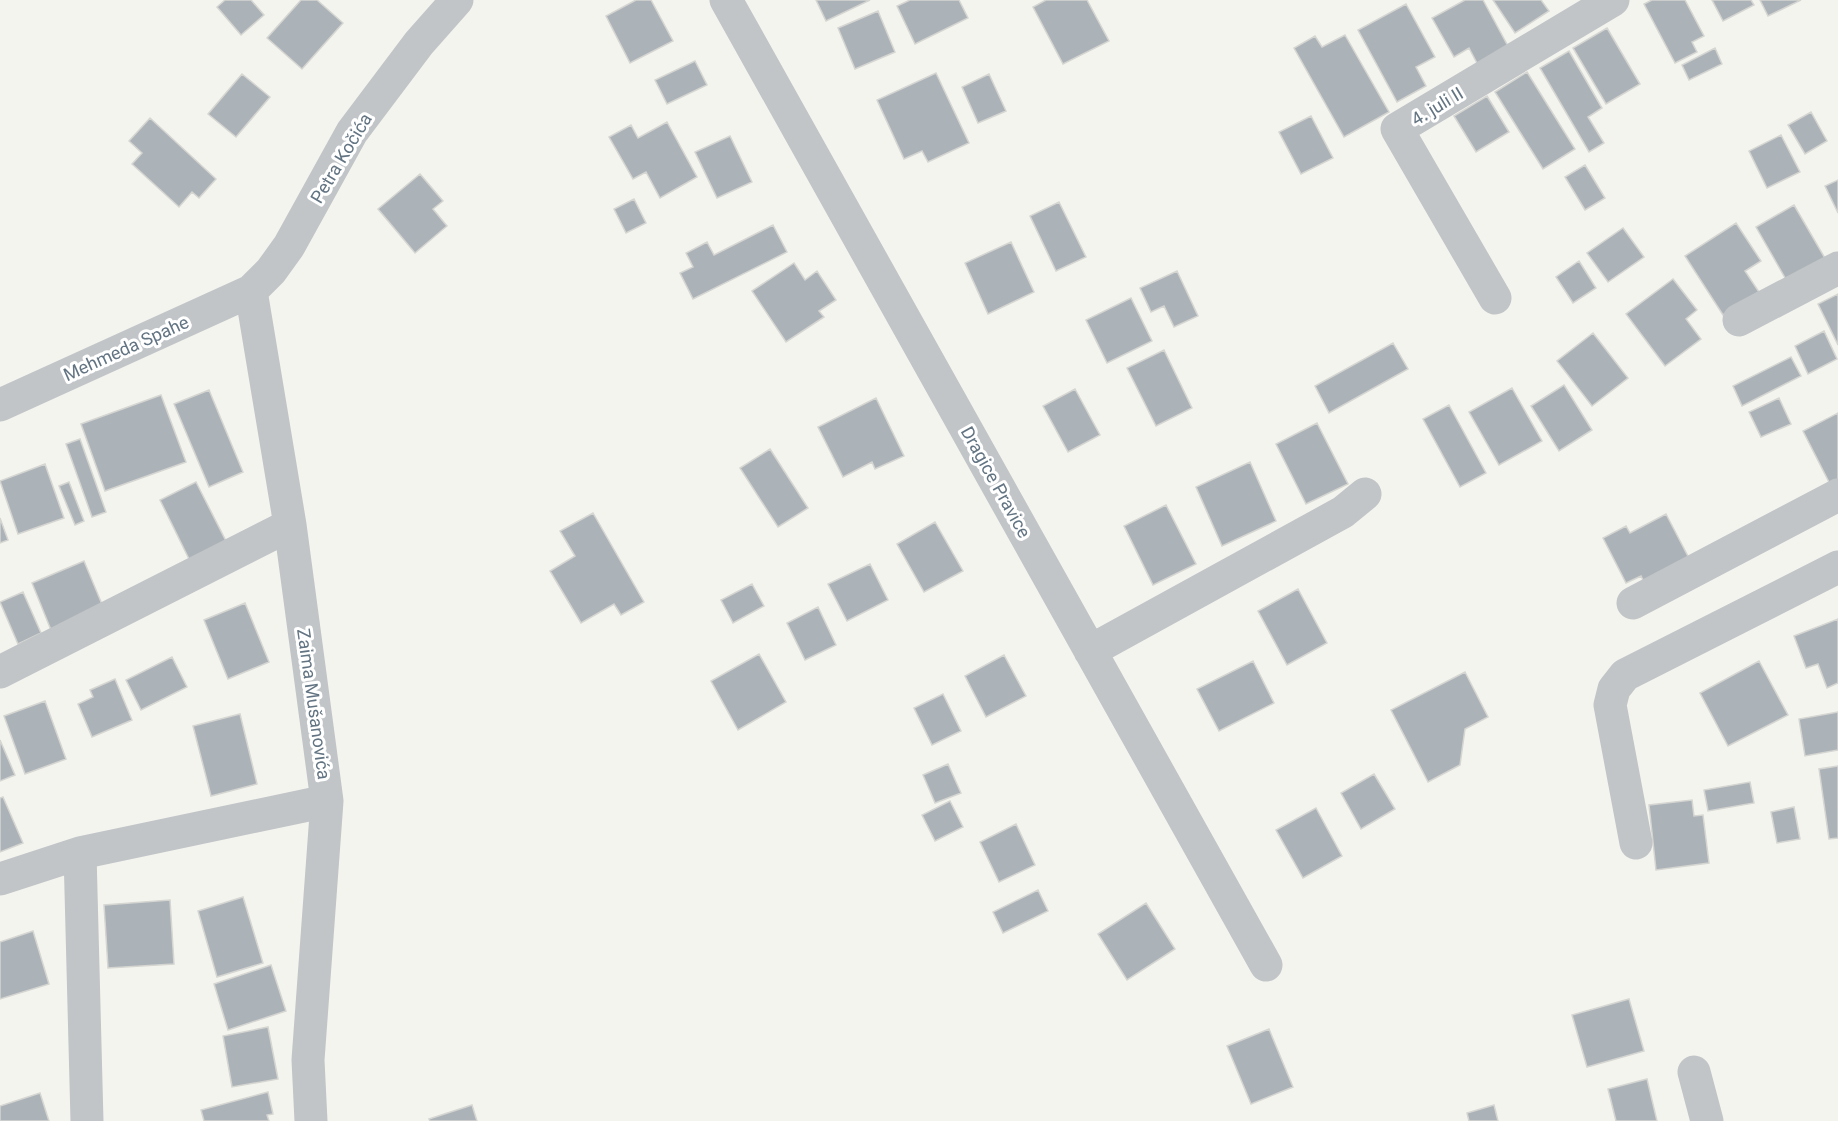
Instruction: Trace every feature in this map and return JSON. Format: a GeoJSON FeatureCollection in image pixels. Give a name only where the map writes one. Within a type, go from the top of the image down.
{"type":"FeatureCollection","features":[{"type":"Feature","properties":{"kind":"street","name":"Petra Kočića"},"geometry":{"type":"LineString","coordinates":[[251,291],[271,271],[290,246],[352,132],[419,43],[457,0]]}},
{"type":"Feature","properties":{"kind":"street","name":"Dragice Pravice"},"geometry":{"type":"LineString","coordinates":[[726,0],[1266,965]]}},
{"type":"Feature","properties":{"kind":"street","name":"4. juli II"},"geometry":{"type":"LineString","coordinates":[[1495,298],[1397,129],[1613,0]]}},
{"type":"Feature","properties":{"kind":"street"},"geometry":{"type":"LineString","coordinates":[[1739,320],[1838,268]]}},
{"type":"Feature","properties":{"kind":"street","name":"Mehmeda Spahe"},"geometry":{"type":"LineString","coordinates":[[0,405],[251,291]]}},
{"type":"Feature","properties":{"kind":"street","name":"Zaima Mušanovića"},"geometry":{"type":"LineString","coordinates":[[251,291],[290,525],[327,801],[308,1060],[311,1121]]}},
{"type":"Feature","properties":{"kind":"street"},"geometry":{"type":"LineString","coordinates":[[1090,651],[1343,512],[1365,494]]}},
{"type":"Feature","properties":{"kind":"street"},"geometry":{"type":"LineString","coordinates":[[1633,603],[1838,495]]}},
{"type":"Feature","properties":{"kind":"street"},"geometry":{"type":"LineString","coordinates":[[0,672],[290,525]]}},
{"type":"Feature","properties":{"kind":"street"},"geometry":{"type":"LineString","coordinates":[[1636,843],[1610,705],[1614,688],[1625,675],[1838,567]]}},
{"type":"Feature","properties":{"kind":"street"},"geometry":{"type":"LineString","coordinates":[[0,879],[80,853],[327,801]]}},
{"type":"Feature","properties":{"kind":"street"},"geometry":{"type":"LineString","coordinates":[[80,853],[87,1121]]}},
{"type":"Feature","properties":{"kind":"street"},"geometry":{"type":"LineString","coordinates":[[1694,1072],[1707,1121]]}},
{"type":"Feature","properties":{"kind":"building"},"geometry":{"type":"Polygon","coordinates":[[[225,0],[251,0],[264,15],[241,35],[217,7],[225,0]]]}},
{"type":"Feature","properties":{"kind":"building"},"geometry":{"type":"Polygon","coordinates":[[[301,0],[317,0],[343,23],[302,69],[267,38],[301,0]]]}},
{"type":"Feature","properties":{"kind":"building"},"geometry":{"type":"Polygon","coordinates":[[[636,0],[651,0],[673,41],[630,63],[606,16],[636,0]]]}},
{"type":"Feature","properties":{"kind":"building"},"geometry":{"type":"Polygon","coordinates":[[[816,0],[870,0],[826,21],[816,0]]]}},
{"type":"Feature","properties":{"kind":"building"},"geometry":{"type":"Polygon","coordinates":[[[910,0],[959,0],[968,18],[915,44],[897,6],[910,0]]]}},
{"type":"Feature","properties":{"kind":"building"},"geometry":{"type":"Polygon","coordinates":[[[1046,0],[1087,0],[1109,41],[1063,64],[1033,7],[1046,0]]]}},
{"type":"Feature","properties":{"kind":"building"},"geometry":{"type":"Polygon","coordinates":[[[1465,0],[1483,0],[1509,48],[1478,65],[1469,48],[1454,57],[1432,18],[1465,0]]]}},
{"type":"Feature","properties":{"kind":"building"},"geometry":{"type":"Polygon","coordinates":[[[1493,0],[1541,0],[1549,11],[1515,33],[1493,0]]]}},
{"type":"Feature","properties":{"kind":"building"},"geometry":{"type":"Polygon","coordinates":[[[1652,0],[1685,0],[1704,36],[1692,42],[1697,52],[1675,63],[1644,4],[1652,0]]]}},
{"type":"Feature","properties":{"kind":"building"},"geometry":{"type":"Polygon","coordinates":[[[1712,0],[1751,0],[1754,5],[1723,21],[1712,0]]]}},
{"type":"Feature","properties":{"kind":"building"},"geometry":{"type":"Polygon","coordinates":[[[1760,0],[1801,0],[1768,16],[1760,0]]]}},
{"type":"Feature","properties":{"kind":"building"},"geometry":{"type":"Polygon","coordinates":[[[1406,4],[1435,57],[1416,67],[1426,86],[1397,102],[1358,30],[1406,4]]]}},
{"type":"Feature","properties":{"kind":"building"},"geometry":{"type":"Polygon","coordinates":[[[878,11],[895,52],[855,69],[838,28],[878,11]]]}},
{"type":"Feature","properties":{"kind":"building"},"geometry":{"type":"Polygon","coordinates":[[[1607,28],[1640,84],[1606,104],[1573,48],[1607,28]]]}},
{"type":"Feature","properties":{"kind":"building"},"geometry":{"type":"Polygon","coordinates":[[[1345,35],[1389,112],[1344,137],[1294,48],[1315,36],[1322,47],[1345,35]]]}},
{"type":"Feature","properties":{"kind":"building"},"geometry":{"type":"Polygon","coordinates":[[[1715,48],[1722,64],[1689,80],[1682,65],[1715,48]]]}},
{"type":"Feature","properties":{"kind":"building"},"geometry":{"type":"Polygon","coordinates":[[[1569,51],[1602,108],[1588,117],[1604,143],[1589,152],[1540,68],[1569,51]]]}},
{"type":"Feature","properties":{"kind":"building"},"geometry":{"type":"Polygon","coordinates":[[[695,61],[707,85],[667,104],[655,80],[695,61]]]}},
{"type":"Feature","properties":{"kind":"building"},"geometry":{"type":"Polygon","coordinates":[[[1527,72],[1575,149],[1543,169],[1495,92],[1527,72]]]}},
{"type":"Feature","properties":{"kind":"building"},"geometry":{"type":"Polygon","coordinates":[[[936,73],[969,143],[928,162],[922,151],[904,159],[877,100],[936,73]]]}},
{"type":"Feature","properties":{"kind":"building"},"geometry":{"type":"Polygon","coordinates":[[[242,74],[270,97],[236,137],[208,114],[242,74]]]}},
{"type":"Feature","properties":{"kind":"building"},"geometry":{"type":"Polygon","coordinates":[[[989,74],[1006,111],[978,123],[962,87],[989,74]]]}},
{"type":"Feature","properties":{"kind":"building"},"geometry":{"type":"Polygon","coordinates":[[[1487,96],[1509,132],[1476,152],[1454,116],[1487,96]]]}},
{"type":"Feature","properties":{"kind":"building"},"geometry":{"type":"Polygon","coordinates":[[[1811,112],[1827,141],[1805,154],[1788,125],[1811,112]]]}},
{"type":"Feature","properties":{"kind":"building"},"geometry":{"type":"Polygon","coordinates":[[[1311,116],[1333,158],[1301,174],[1279,132],[1311,116]]]}},
{"type":"Feature","properties":{"kind":"building"},"geometry":{"type":"Polygon","coordinates":[[[150,118],[216,179],[199,198],[192,192],[179,207],[132,164],[142,153],[129,141],[150,118]]]}},
{"type":"Feature","properties":{"kind":"building"},"geometry":{"type":"Polygon","coordinates":[[[667,122],[697,177],[660,198],[646,172],[633,179],[609,137],[631,125],[638,138],[667,122]]]}},
{"type":"Feature","properties":{"kind":"building"},"geometry":{"type":"Polygon","coordinates":[[[1781,135],[1800,172],[1767,188],[1749,151],[1781,135]]]}},
{"type":"Feature","properties":{"kind":"building"},"geometry":{"type":"Polygon","coordinates":[[[730,136],[752,182],[717,198],[695,152],[730,136]]]}},
{"type":"Feature","properties":{"kind":"building"},"geometry":{"type":"Polygon","coordinates":[[[1585,165],[1605,198],[1585,210],[1565,177],[1585,165]]]}},
{"type":"Feature","properties":{"kind":"building"},"geometry":{"type":"Polygon","coordinates":[[[420,174],[443,201],[433,209],[447,226],[415,253],[378,209],[420,174]]]}},
{"type":"Feature","properties":{"kind":"building"},"geometry":{"type":"Polygon","coordinates":[[[1838,180],[1838,213],[1825,186],[1838,180]]]}},
{"type":"Feature","properties":{"kind":"building"},"geometry":{"type":"Polygon","coordinates":[[[634,199],[646,223],[626,233],[614,209],[634,199]]]}},
{"type":"Feature","properties":{"kind":"building"},"geometry":{"type":"Polygon","coordinates":[[[1059,202],[1086,257],[1056,271],[1030,216],[1059,202]]]}},
{"type":"Feature","properties":{"kind":"building"},"geometry":{"type":"Polygon","coordinates":[[[1794,205],[1826,260],[1788,283],[1756,227],[1794,205]]]}},
{"type":"Feature","properties":{"kind":"building"},"geometry":{"type":"Polygon","coordinates":[[[1736,223],[1761,261],[1745,271],[1759,292],[1723,315],[1685,256],[1736,223]]]}},
{"type":"Feature","properties":{"kind":"building"},"geometry":{"type":"Polygon","coordinates":[[[773,225],[787,252],[693,299],[680,273],[693,267],[686,253],[707,242],[714,255],[773,225]]]}},
{"type":"Feature","properties":{"kind":"building"},"geometry":{"type":"Polygon","coordinates":[[[1623,228],[1644,257],[1608,282],[1587,253],[1623,228]]]}},
{"type":"Feature","properties":{"kind":"building"},"geometry":{"type":"Polygon","coordinates":[[[1011,242],[1034,292],[988,314],[965,263],[1011,242]]]}},
{"type":"Feature","properties":{"kind":"building"},"geometry":{"type":"Polygon","coordinates":[[[1579,261],[1596,288],[1573,303],[1556,277],[1579,261]]]}},
{"type":"Feature","properties":{"kind":"building"},"geometry":{"type":"Polygon","coordinates":[[[794,263],[805,280],[817,271],[836,300],[819,311],[824,317],[786,342],[752,291],[794,263]]]}},
{"type":"Feature","properties":{"kind":"building"},"geometry":{"type":"Polygon","coordinates":[[[1177,271],[1198,316],[1174,327],[1164,306],[1151,312],[1140,288],[1177,271]]]}},
{"type":"Feature","properties":{"kind":"building"},"geometry":{"type":"Polygon","coordinates":[[[1673,279],[1697,310],[1686,319],[1701,339],[1665,366],[1626,314],[1673,279]]]}},
{"type":"Feature","properties":{"kind":"building"},"geometry":{"type":"Polygon","coordinates":[[[1838,294],[1838,345],[1818,304],[1838,294]]]}},
{"type":"Feature","properties":{"kind":"building"},"geometry":{"type":"Polygon","coordinates":[[[1131,298],[1152,341],[1107,363],[1086,320],[1131,298]]]}},
{"type":"Feature","properties":{"kind":"building"},"geometry":{"type":"Polygon","coordinates":[[[1824,331],[1837,359],[1808,374],[1795,346],[1824,331]]]}},
{"type":"Feature","properties":{"kind":"building"},"geometry":{"type":"Polygon","coordinates":[[[1593,333],[1628,378],[1592,406],[1557,361],[1593,333]]]}},
{"type":"Feature","properties":{"kind":"building"},"geometry":{"type":"Polygon","coordinates":[[[1393,343],[1408,369],[1329,413],[1315,386],[1393,343]]]}},
{"type":"Feature","properties":{"kind":"building"},"geometry":{"type":"Polygon","coordinates":[[[1164,350],[1192,408],[1156,426],[1127,368],[1164,350]]]}},
{"type":"Feature","properties":{"kind":"building"},"geometry":{"type":"Polygon","coordinates":[[[1791,357],[1801,376],[1742,406],[1733,386],[1791,357]]]}},
{"type":"Feature","properties":{"kind":"building"},"geometry":{"type":"Polygon","coordinates":[[[1564,385],[1592,430],[1559,451],[1531,406],[1564,385]]]}},
{"type":"Feature","properties":{"kind":"building"},"geometry":{"type":"Polygon","coordinates":[[[1512,388],[1542,441],[1499,465],[1469,412],[1512,388]]]}},
{"type":"Feature","properties":{"kind":"building"},"geometry":{"type":"Polygon","coordinates":[[[1075,389],[1100,435],[1068,452],[1043,406],[1075,389]]]}},
{"type":"Feature","properties":{"kind":"building"},"geometry":{"type":"Polygon","coordinates":[[[209,390],[243,472],[209,487],[174,404],[209,390]]]}},
{"type":"Feature","properties":{"kind":"building"},"geometry":{"type":"Polygon","coordinates":[[[161,395],[186,462],[105,491],[81,424],[161,395]]]}},
{"type":"Feature","properties":{"kind":"building"},"geometry":{"type":"Polygon","coordinates":[[[876,398],[904,456],[875,469],[872,462],[843,477],[818,427],[876,398]]]}},
{"type":"Feature","properties":{"kind":"building"},"geometry":{"type":"Polygon","coordinates":[[[1779,398],[1791,424],[1761,437],[1749,412],[1779,398]]]}},
{"type":"Feature","properties":{"kind":"building"},"geometry":{"type":"Polygon","coordinates":[[[1449,405],[1486,473],[1460,487],[1423,419],[1449,405]]]}},
{"type":"Feature","properties":{"kind":"building"},"geometry":{"type":"Polygon","coordinates":[[[1838,413],[1838,483],[1831,486],[1803,431],[1838,413]]]}},
{"type":"Feature","properties":{"kind":"building"},"geometry":{"type":"Polygon","coordinates":[[[1317,423],[1348,484],[1306,504],[1276,444],[1317,423]]]}},
{"type":"Feature","properties":{"kind":"building"},"geometry":{"type":"Polygon","coordinates":[[[80,439],[106,512],[92,517],[66,444],[80,439]]]}},
{"type":"Feature","properties":{"kind":"building"},"geometry":{"type":"Polygon","coordinates":[[[770,449],[808,508],[778,527],[740,468],[770,449]]]}},
{"type":"Feature","properties":{"kind":"building"},"geometry":{"type":"Polygon","coordinates":[[[1250,462],[1276,521],[1222,546],[1196,487],[1250,462]]]}},
{"type":"Feature","properties":{"kind":"building"},"geometry":{"type":"Polygon","coordinates":[[[45,464],[64,518],[18,534],[0,481],[45,464]]]}},
{"type":"Feature","properties":{"kind":"building"},"geometry":{"type":"Polygon","coordinates":[[[69,482],[84,521],[75,525],[59,486],[69,482]]]}},
{"type":"Feature","properties":{"kind":"building"},"geometry":{"type":"Polygon","coordinates":[[[196,482],[228,545],[191,563],[160,500],[196,482]]]}},
{"type":"Feature","properties":{"kind":"building"},"geometry":{"type":"Polygon","coordinates":[[[1166,505],[1196,564],[1153,585],[1124,526],[1166,505]]]}},
{"type":"Feature","properties":{"kind":"building"},"geometry":{"type":"Polygon","coordinates":[[[593,513],[644,602],[621,615],[614,604],[581,623],[550,571],[575,556],[560,531],[593,513]]]}},
{"type":"Feature","properties":{"kind":"building"},"geometry":{"type":"Polygon","coordinates":[[[1666,514],[1692,564],[1647,588],[1641,576],[1626,583],[1603,538],[1626,526],[1630,533],[1666,514]]]}},
{"type":"Feature","properties":{"kind":"building"},"geometry":{"type":"Polygon","coordinates":[[[0,518],[8,540],[0,543],[0,518]]]}},
{"type":"Feature","properties":{"kind":"building"},"geometry":{"type":"Polygon","coordinates":[[[935,522],[963,571],[924,592],[897,544],[935,522]]]}},
{"type":"Feature","properties":{"kind":"building"},"geometry":{"type":"Polygon","coordinates":[[[84,561],[104,609],[51,630],[32,583],[84,561]]]}},
{"type":"Feature","properties":{"kind":"building"},"geometry":{"type":"Polygon","coordinates":[[[870,564],[888,600],[847,621],[828,584],[870,564]]]}},
{"type":"Feature","properties":{"kind":"building"},"geometry":{"type":"Polygon","coordinates":[[[752,584],[764,606],[733,623],[721,600],[752,584]]]}},
{"type":"Feature","properties":{"kind":"building"},"geometry":{"type":"Polygon","coordinates":[[[1298,589],[1327,643],[1287,665],[1258,611],[1298,589]]]}},
{"type":"Feature","properties":{"kind":"building"},"geometry":{"type":"Polygon","coordinates":[[[23,592],[41,633],[18,644],[0,602],[23,592]]]}},
{"type":"Feature","properties":{"kind":"building"},"geometry":{"type":"Polygon","coordinates":[[[245,603],[269,662],[228,679],[204,620],[245,603]]]}},
{"type":"Feature","properties":{"kind":"building"},"geometry":{"type":"Polygon","coordinates":[[[818,607],[836,645],[805,660],[787,623],[818,607]]]}},
{"type":"Feature","properties":{"kind":"building"},"geometry":{"type":"Polygon","coordinates":[[[1838,619],[1838,683],[1827,688],[1818,664],[1806,668],[1794,636],[1838,619]]]}},
{"type":"Feature","properties":{"kind":"building"},"geometry":{"type":"Polygon","coordinates":[[[759,654],[786,702],[738,730],[711,681],[759,654]]]}},
{"type":"Feature","properties":{"kind":"building"},"geometry":{"type":"Polygon","coordinates":[[[1004,655],[1026,696],[986,717],[965,676],[1004,655]]]}},
{"type":"Feature","properties":{"kind":"building"},"geometry":{"type":"Polygon","coordinates":[[[172,657],[187,687],[141,710],[126,680],[172,657]]]}},
{"type":"Feature","properties":{"kind":"building"},"geometry":{"type":"Polygon","coordinates":[[[1253,661],[1274,703],[1219,731],[1197,689],[1253,661]]]}},
{"type":"Feature","properties":{"kind":"building"},"geometry":{"type":"Polygon","coordinates":[[[1759,661],[1788,715],[1728,746],[1700,693],[1759,661]]]}},
{"type":"Feature","properties":{"kind":"building"},"geometry":{"type":"Polygon","coordinates":[[[1465,672],[1488,717],[1465,729],[1460,765],[1428,782],[1391,710],[1465,672]]]}},
{"type":"Feature","properties":{"kind":"building"},"geometry":{"type":"Polygon","coordinates":[[[115,679],[132,720],[92,737],[78,704],[93,697],[90,690],[115,679]]]}},
{"type":"Feature","properties":{"kind":"building"},"geometry":{"type":"Polygon","coordinates":[[[943,694],[961,731],[932,745],[914,708],[943,694]]]}},
{"type":"Feature","properties":{"kind":"building"},"geometry":{"type":"Polygon","coordinates":[[[45,701],[66,759],[25,774],[4,716],[45,701]]]}},
{"type":"Feature","properties":{"kind":"building"},"geometry":{"type":"Polygon","coordinates":[[[1838,712],[1838,750],[1805,756],[1799,719],[1838,712]]]}},
{"type":"Feature","properties":{"kind":"building"},"geometry":{"type":"Polygon","coordinates":[[[240,714],[257,784],[211,796],[193,726],[240,714]]]}},
{"type":"Feature","properties":{"kind":"building"},"geometry":{"type":"Polygon","coordinates":[[[0,740],[15,775],[0,781],[0,740]]]}},
{"type":"Feature","properties":{"kind":"building"},"geometry":{"type":"Polygon","coordinates":[[[948,764],[961,793],[935,803],[923,775],[948,764]]]}},
{"type":"Feature","properties":{"kind":"building"},"geometry":{"type":"Polygon","coordinates":[[[1838,766],[1838,838],[1829,839],[1819,769],[1838,766]]]}},
{"type":"Feature","properties":{"kind":"building"},"geometry":{"type":"Polygon","coordinates":[[[1374,774],[1395,809],[1361,829],[1341,793],[1374,774]]]}},
{"type":"Feature","properties":{"kind":"building"},"geometry":{"type":"Polygon","coordinates":[[[1750,782],[1754,803],[1708,811],[1704,790],[1750,782]]]}},
{"type":"Feature","properties":{"kind":"building"},"geometry":{"type":"Polygon","coordinates":[[[3,797],[23,843],[0,852],[0,798],[3,797]]]}},
{"type":"Feature","properties":{"kind":"building"},"geometry":{"type":"Polygon","coordinates":[[[1692,800],[1694,816],[1703,815],[1709,863],[1656,870],[1649,805],[1692,800]]]}},
{"type":"Feature","properties":{"kind":"building"},"geometry":{"type":"Polygon","coordinates":[[[950,801],[963,827],[935,841],[922,815],[950,801]]]}},
{"type":"Feature","properties":{"kind":"building"},"geometry":{"type":"Polygon","coordinates":[[[1794,807],[1800,839],[1777,843],[1771,812],[1794,807]]]}},
{"type":"Feature","properties":{"kind":"building"},"geometry":{"type":"Polygon","coordinates":[[[1316,808],[1342,856],[1303,878],[1276,830],[1316,808]]]}},
{"type":"Feature","properties":{"kind":"building"},"geometry":{"type":"Polygon","coordinates":[[[1016,824],[1035,865],[999,882],[980,842],[1016,824]]]}},
{"type":"Feature","properties":{"kind":"building"},"geometry":{"type":"Polygon","coordinates":[[[1038,890],[1048,911],[1003,933],[993,912],[1038,890]]]}},
{"type":"Feature","properties":{"kind":"building"},"geometry":{"type":"Polygon","coordinates":[[[243,897],[263,963],[217,977],[198,911],[243,897]]]}},
{"type":"Feature","properties":{"kind":"building"},"geometry":{"type":"Polygon","coordinates":[[[170,900],[174,964],[108,968],[104,905],[170,900]]]}},
{"type":"Feature","properties":{"kind":"building"},"geometry":{"type":"Polygon","coordinates":[[[1146,903],[1175,949],[1127,980],[1098,934],[1146,903]]]}},
{"type":"Feature","properties":{"kind":"building"},"geometry":{"type":"Polygon","coordinates":[[[33,931],[49,984],[0,999],[0,942],[33,931]]]}},
{"type":"Feature","properties":{"kind":"building"},"geometry":{"type":"Polygon","coordinates":[[[271,965],[286,1011],[228,1030],[214,984],[271,965]]]}},
{"type":"Feature","properties":{"kind":"building"},"geometry":{"type":"Polygon","coordinates":[[[1629,999],[1644,1051],[1587,1067],[1572,1015],[1629,999]]]}},
{"type":"Feature","properties":{"kind":"building"},"geometry":{"type":"Polygon","coordinates":[[[268,1027],[278,1079],[232,1087],[223,1036],[268,1027]]]}},
{"type":"Feature","properties":{"kind":"building"},"geometry":{"type":"Polygon","coordinates":[[[1269,1029],[1293,1087],[1251,1104],[1227,1046],[1269,1029]]]}},
{"type":"Feature","properties":{"kind":"building"},"geometry":{"type":"Polygon","coordinates":[[[1647,1079],[1657,1121],[1616,1121],[1608,1089],[1647,1079]]]}},
{"type":"Feature","properties":{"kind":"building"},"geometry":{"type":"Polygon","coordinates":[[[268,1092],[273,1114],[267,1115],[269,1121],[204,1121],[201,1110],[268,1092]]]}},
{"type":"Feature","properties":{"kind":"building"},"geometry":{"type":"Polygon","coordinates":[[[40,1093],[49,1121],[0,1121],[0,1106],[40,1093]]]}},
{"type":"Feature","properties":{"kind":"building"},"geometry":{"type":"Polygon","coordinates":[[[472,1105],[477,1121],[430,1121],[429,1119],[472,1105]]]}},
{"type":"Feature","properties":{"kind":"building"},"geometry":{"type":"Polygon","coordinates":[[[1494,1105],[1498,1121],[1469,1121],[1467,1113],[1494,1105]]]}}]}
